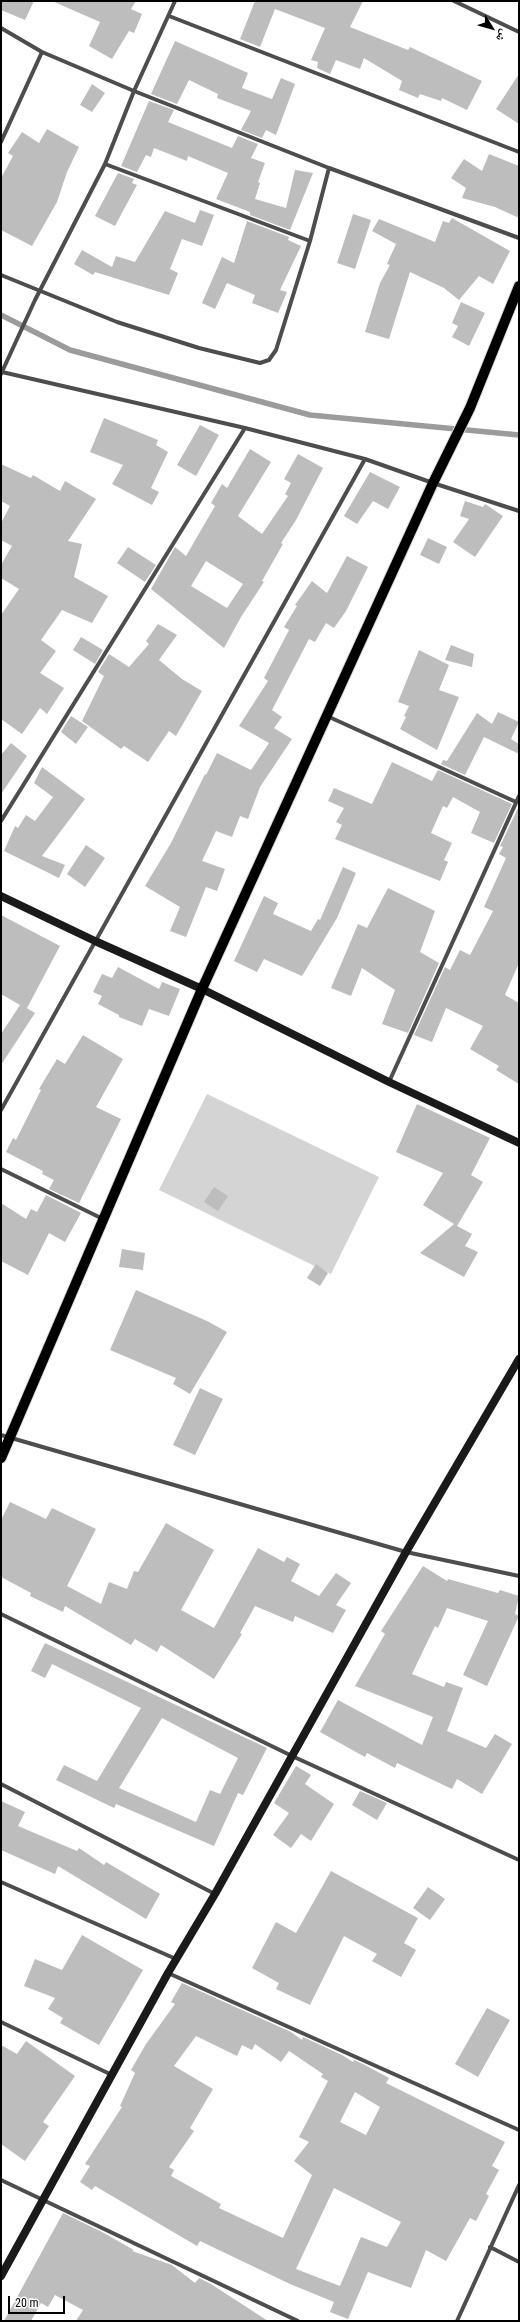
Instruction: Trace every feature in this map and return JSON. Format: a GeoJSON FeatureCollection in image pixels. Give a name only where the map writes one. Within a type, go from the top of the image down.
{"type":"FeatureCollection","features":[{"type":"Feature","properties":{"kind":"main road"},"geometry":{"type":"LineString","coordinates":[[1,1458],[5,1437],[103,1219],[202,989],[433,483],[470,408],[519,286]]}},
{"type":"Feature","properties":{"kind":"street"},"geometry":{"type":"LineString","coordinates":[[175,1],[134,91],[106,164],[35,300],[1,373],[245,428],[366,459],[519,511]]}},
{"type":"Feature","properties":{"kind":"street"},"geometry":{"type":"LineString","coordinates":[[454,1],[519,32]]}},
{"type":"Feature","properties":{"kind":"street"},"geometry":{"type":"LineString","coordinates":[[169,16],[519,152]]}},
{"type":"Feature","properties":{"kind":"street"},"geometry":{"type":"LineString","coordinates":[[1,28],[42,52],[134,91],[329,168],[519,238]]}},
{"type":"Feature","properties":{"kind":"street"},"geometry":{"type":"LineString","coordinates":[[1,142],[42,52]]}},
{"type":"Feature","properties":{"kind":"street"},"geometry":{"type":"LineString","coordinates":[[106,164],[310,241]]}},
{"type":"Feature","properties":{"kind":"street"},"geometry":{"type":"LineString","coordinates":[[1,275],[41,289],[117,322],[199,348],[260,363],[269,360],[276,350],[310,241],[329,168]]}},
{"type":"Feature","properties":{"kind":"street"},"geometry":{"type":"LineString","coordinates":[[1,821],[245,428]]}},
{"type":"Feature","properties":{"kind":"street"},"geometry":{"type":"LineString","coordinates":[[1,1110],[94,941],[366,459]]}},
{"type":"Feature","properties":{"kind":"street"},"geometry":{"type":"LineString","coordinates":[[326,715],[516,802]]}},
{"type":"Feature","properties":{"kind":"street"},"geometry":{"type":"LineString","coordinates":[[389,1082],[519,796]]}},
{"type":"Feature","properties":{"kind":"street"},"geometry":{"type":"LineString","coordinates":[[1,896],[94,941],[202,989],[389,1082],[519,1143]]}},
{"type":"Feature","properties":{"kind":"street"},"geometry":{"type":"LineString","coordinates":[[1,1169],[103,1219]]}},
{"type":"Feature","properties":{"kind":"street"},"geometry":{"type":"LineString","coordinates":[[1,2276],[168,1973],[215,1894],[406,1552],[519,1359]]}},
{"type":"Feature","properties":{"kind":"street"},"geometry":{"type":"LineString","coordinates":[[5,1437],[406,1552],[519,1576]]}},
{"type":"Feature","properties":{"kind":"street"},"geometry":{"type":"LineString","coordinates":[[1,1614],[292,1756],[519,1860]]}},
{"type":"Feature","properties":{"kind":"street"},"geometry":{"type":"LineString","coordinates":[[1,1784],[215,1894]]}},
{"type":"Feature","properties":{"kind":"street"},"geometry":{"type":"LineString","coordinates":[[1,1882],[176,1959]]}},
{"type":"Feature","properties":{"kind":"street"},"geometry":{"type":"LineString","coordinates":[[168,1973],[519,2130]]}},
{"type":"Feature","properties":{"kind":"street"},"geometry":{"type":"LineString","coordinates":[[1,2022],[112,2075]]}},
{"type":"Feature","properties":{"kind":"street"},"geometry":{"type":"LineString","coordinates":[[1,2180],[298,2321]]}},
{"type":"Feature","properties":{"kind":"street"},"geometry":{"type":"LineString","coordinates":[[457,2321],[519,2185]]}},
{"type":"Feature","properties":{"kind":"street"},"geometry":{"type":"LineString","coordinates":[[490,2247],[519,2262]]}},
{"type":"Feature","properties":{"kind":"shaded area"},"geometry":{"type":"Polygon","coordinates":[[[207,1094],[379,1177],[331,1274],[159,1190],[207,1094]]]}},
{"type":"Feature","properties":{"kind":"building"},"geometry":{"type":"Polygon","coordinates":[[[1,1],[34,1],[25,20],[1,10],[1,1]]]}},
{"type":"Feature","properties":{"kind":"building"},"geometry":{"type":"Polygon","coordinates":[[[52,1],[136,1],[131,9],[142,14],[134,33],[129,31],[112,59],[89,46],[100,22],[52,1]]]}},
{"type":"Feature","properties":{"kind":"building"},"geometry":{"type":"Polygon","coordinates":[[[255,1],[363,1],[350,27],[408,50],[410,47],[482,81],[467,110],[442,98],[441,101],[420,94],[418,98],[399,90],[402,81],[364,58],[360,69],[336,60],[330,74],[317,68],[318,62],[311,60],[325,28],[275,9],[260,47],[240,39],[255,1]]]}},
{"type":"Feature","properties":{"kind":"building"},"geometry":{"type":"Polygon","coordinates":[[[175,41],[248,73],[242,88],[272,99],[281,78],[295,84],[276,135],[266,130],[262,138],[241,130],[251,111],[217,98],[218,94],[189,80],[177,104],[151,94],[175,41]]]}},
{"type":"Feature","properties":{"kind":"building"},"geometry":{"type":"Polygon","coordinates":[[[519,74],[519,124],[496,109],[519,74]]]}},
{"type":"Feature","properties":{"kind":"building"},"geometry":{"type":"Polygon","coordinates":[[[92,84],[105,93],[92,112],[80,105],[92,84]]]}},
{"type":"Feature","properties":{"kind":"building"},"geometry":{"type":"Polygon","coordinates":[[[149,101],[174,110],[168,122],[232,148],[238,136],[258,144],[251,158],[265,163],[258,182],[260,183],[255,199],[286,208],[295,170],[313,173],[290,230],[250,215],[250,212],[216,199],[228,173],[188,156],[187,161],[154,148],[151,157],[146,155],[137,172],[121,166],[149,101]]]}},
{"type":"Feature","properties":{"kind":"building"},"geometry":{"type":"Polygon","coordinates":[[[47,129],[79,147],[67,172],[57,202],[32,246],[1,230],[1,178],[13,156],[8,153],[22,132],[39,143],[47,129]]]}},
{"type":"Feature","properties":{"kind":"building"},"geometry":{"type":"Polygon","coordinates":[[[489,154],[519,166],[519,218],[495,207],[462,198],[466,188],[451,178],[464,159],[482,171],[489,154]]]}},
{"type":"Feature","properties":{"kind":"building"},"geometry":{"type":"Polygon","coordinates":[[[118,173],[134,179],[132,183],[137,185],[115,226],[95,216],[118,173]]]}},
{"type":"Feature","properties":{"kind":"building"},"geometry":{"type":"Polygon","coordinates":[[[200,210],[214,215],[202,246],[182,239],[170,269],[178,273],[169,295],[95,272],[93,275],[74,264],[82,250],[112,267],[116,256],[135,262],[165,211],[195,223],[200,210]]]}},
{"type":"Feature","properties":{"kind":"building"},"geometry":{"type":"Polygon","coordinates":[[[353,214],[371,220],[355,269],[337,263],[353,214]]]}},
{"type":"Feature","properties":{"kind":"building"},"geometry":{"type":"Polygon","coordinates":[[[452,218],[510,251],[493,284],[479,276],[459,300],[444,288],[410,272],[389,339],[365,332],[380,283],[390,265],[387,264],[396,244],[372,231],[379,219],[435,242],[443,221],[449,223],[452,218]]]}},
{"type":"Feature","properties":{"kind":"building"},"geometry":{"type":"Polygon","coordinates":[[[247,221],[289,237],[288,240],[301,246],[280,290],[287,292],[278,313],[252,303],[255,295],[227,283],[215,309],[202,303],[222,257],[234,263],[247,221]]]}},
{"type":"Feature","properties":{"kind":"building"},"geometry":{"type":"Polygon","coordinates":[[[461,302],[485,313],[469,346],[452,337],[458,326],[452,323],[461,302]]]}},
{"type":"Feature","properties":{"kind":"building"},"geometry":{"type":"Polygon","coordinates":[[[104,418],[158,440],[156,445],[168,452],[151,488],[159,492],[152,505],[112,484],[123,465],[90,452],[104,418]]]}},
{"type":"Feature","properties":{"kind":"building"},"geometry":{"type":"Polygon","coordinates":[[[200,425],[219,435],[196,476],[177,465],[200,425]]]}},
{"type":"Feature","properties":{"kind":"building"},"geometry":{"type":"Polygon","coordinates":[[[250,449],[271,462],[238,516],[262,534],[288,496],[285,494],[291,483],[284,479],[298,454],[323,468],[296,520],[281,543],[283,544],[262,581],[264,582],[241,617],[224,648],[151,589],[175,547],[186,556],[215,506],[211,503],[222,484],[227,488],[250,449]],[[206,561],[191,586],[227,608],[243,584],[206,561]]]}},
{"type":"Feature","properties":{"kind":"building"},"geometry":{"type":"Polygon","coordinates":[[[1,464],[31,478],[33,475],[60,491],[65,481],[96,499],[68,541],[82,544],[74,577],[108,596],[92,623],[62,610],[41,640],[56,651],[40,673],[64,688],[47,714],[40,708],[22,734],[1,719],[1,615],[19,589],[1,578],[1,565],[12,546],[1,540],[1,523],[10,506],[1,501],[1,464]]]}},
{"type":"Feature","properties":{"kind":"building"},"geometry":{"type":"Polygon","coordinates":[[[370,472],[400,487],[388,509],[373,501],[357,524],[344,516],[370,472]]]}},
{"type":"Feature","properties":{"kind":"building"},"geometry":{"type":"Polygon","coordinates":[[[465,501],[483,507],[485,504],[503,516],[475,557],[453,542],[469,519],[460,516],[465,501]]]}},
{"type":"Feature","properties":{"kind":"building"},"geometry":{"type":"Polygon","coordinates":[[[428,538],[447,547],[439,564],[420,555],[428,538]]]}},
{"type":"Feature","properties":{"kind":"building"},"geometry":{"type":"Polygon","coordinates":[[[128,547],[156,565],[145,582],[117,563],[128,547]]]}},
{"type":"Feature","properties":{"kind":"building"},"geometry":{"type":"Polygon","coordinates":[[[347,556],[368,567],[346,611],[334,628],[326,623],[315,642],[309,639],[272,710],[282,717],[274,728],[292,739],[260,787],[248,819],[240,816],[232,837],[216,831],[202,861],[225,869],[217,891],[206,887],[186,937],[170,931],[180,907],[145,886],[171,843],[217,753],[251,770],[269,743],[239,726],[268,681],[264,678],[289,630],[284,627],[297,606],[295,605],[312,581],[327,593],[347,556]]]}},
{"type":"Feature","properties":{"kind":"building"},"geometry":{"type":"Polygon","coordinates":[[[158,624],[177,635],[159,660],[182,679],[202,691],[176,736],[169,731],[148,762],[124,746],[121,749],[82,721],[104,676],[98,672],[109,654],[129,667],[149,644],[146,641],[158,624]]]}},
{"type":"Feature","properties":{"kind":"building"},"geometry":{"type":"Polygon","coordinates":[[[81,637],[103,650],[95,664],[73,650],[81,637]]]}},
{"type":"Feature","properties":{"kind":"building"},"geometry":{"type":"Polygon","coordinates":[[[451,645],[474,654],[472,667],[445,660],[451,645]]]}},
{"type":"Feature","properties":{"kind":"building"},"geometry":{"type":"Polygon","coordinates":[[[419,650],[449,665],[439,690],[459,697],[437,750],[400,729],[406,717],[404,716],[409,706],[398,702],[419,650]]]}},
{"type":"Feature","properties":{"kind":"building"},"geometry":{"type":"Polygon","coordinates":[[[498,712],[519,722],[511,739],[519,744],[519,754],[484,737],[465,775],[441,764],[443,760],[447,761],[477,713],[492,724],[498,712]]]}},
{"type":"Feature","properties":{"kind":"building"},"geometry":{"type":"Polygon","coordinates":[[[71,716],[88,727],[76,744],[61,732],[71,716]]]}},
{"type":"Feature","properties":{"kind":"building"},"geometry":{"type":"Polygon","coordinates":[[[11,743],[27,756],[1,794],[1,755],[11,743]]]}},
{"type":"Feature","properties":{"kind":"building"},"geometry":{"type":"Polygon","coordinates":[[[392,762],[432,781],[438,770],[512,804],[494,843],[471,833],[480,812],[453,797],[447,808],[443,806],[431,833],[452,843],[444,860],[448,862],[440,881],[335,839],[342,825],[336,822],[344,808],[328,801],[334,788],[372,804],[392,762]]]}},
{"type":"Feature","properties":{"kind":"building"},"geometry":{"type":"Polygon","coordinates":[[[42,767],[85,799],[42,856],[65,865],[59,878],[4,851],[15,826],[18,828],[26,815],[35,821],[53,797],[34,783],[42,767]]]}},
{"type":"Feature","properties":{"kind":"building"},"geometry":{"type":"Polygon","coordinates":[[[518,808],[519,963],[505,995],[519,1003],[519,1084],[496,1070],[499,1066],[470,1049],[483,1026],[446,1008],[432,1042],[414,1035],[445,967],[450,970],[460,950],[470,955],[493,911],[484,907],[506,858],[499,854],[503,847],[500,846],[518,808]]]}},
{"type":"Feature","properties":{"kind":"building"},"geometry":{"type":"Polygon","coordinates":[[[86,845],[105,858],[85,887],[67,874],[86,845]]]}},
{"type":"Feature","properties":{"kind":"building"},"geometry":{"type":"Polygon","coordinates":[[[343,867],[356,873],[337,918],[302,976],[264,959],[257,972],[234,961],[264,896],[278,903],[273,914],[311,931],[318,919],[320,920],[343,867]]]}},
{"type":"Feature","properties":{"kind":"building"},"geometry":{"type":"Polygon","coordinates":[[[388,888],[435,911],[420,952],[439,963],[408,1033],[382,1024],[395,990],[362,968],[351,996],[331,988],[358,924],[367,928],[388,888]]]}},
{"type":"Feature","properties":{"kind":"building"},"geometry":{"type":"Polygon","coordinates":[[[1,915],[60,946],[27,1008],[25,1007],[35,1013],[1,1065],[1,1034],[20,1005],[1,994],[1,915]]]}},
{"type":"Feature","properties":{"kind":"building"},"geometry":{"type":"Polygon","coordinates":[[[118,967],[159,989],[162,982],[180,989],[169,1016],[149,1009],[142,1026],[119,1017],[119,1015],[98,1004],[102,996],[93,992],[102,974],[112,978],[118,967]]]}},
{"type":"Feature","properties":{"kind":"building"},"geometry":{"type":"Polygon","coordinates":[[[83,1035],[123,1059],[96,1107],[121,1119],[79,1203],[49,1189],[54,1180],[42,1174],[43,1171],[6,1152],[13,1138],[16,1140],[41,1090],[39,1089],[57,1059],[65,1064],[83,1035]]]}},
{"type":"Feature","properties":{"kind":"building"},"geometry":{"type":"Polygon","coordinates":[[[417,1104],[490,1138],[471,1175],[483,1182],[457,1226],[472,1234],[465,1246],[478,1252],[464,1277],[420,1253],[454,1224],[423,1205],[443,1173],[396,1152],[417,1104]]]}},
{"type":"Feature","properties":{"kind":"building"},"geometry":{"type":"Polygon","coordinates":[[[214,1187],[228,1196],[218,1211],[204,1202],[214,1187]]]}},
{"type":"Feature","properties":{"kind":"building"},"geometry":{"type":"Polygon","coordinates":[[[46,1195],[81,1213],[65,1242],[49,1233],[28,1275],[1,1261],[1,1203],[26,1219],[31,1209],[37,1212],[46,1195]]]}},
{"type":"Feature","properties":{"kind":"building"},"geometry":{"type":"Polygon","coordinates":[[[122,1249],[145,1253],[143,1270],[119,1267],[122,1249]]]}},
{"type":"Feature","properties":{"kind":"building"},"geometry":{"type":"Polygon","coordinates":[[[316,1264],[328,1273],[320,1286],[307,1278],[316,1264]]]}},
{"type":"Feature","properties":{"kind":"building"},"geometry":{"type":"Polygon","coordinates":[[[136,1290],[207,1321],[227,1332],[190,1394],[173,1384],[176,1378],[110,1350],[136,1290]]]}},
{"type":"Feature","properties":{"kind":"building"},"geometry":{"type":"Polygon","coordinates":[[[200,1388],[223,1399],[195,1455],[173,1445],[200,1388]]]}},
{"type":"Feature","properties":{"kind":"building"},"geometry":{"type":"Polygon","coordinates":[[[10,1502],[46,1519],[52,1508],[96,1529],[67,1586],[101,1604],[109,1582],[127,1589],[134,1571],[138,1572],[166,1523],[214,1550],[181,1610],[214,1628],[258,1548],[284,1562],[287,1557],[300,1564],[291,1581],[319,1596],[336,1573],[351,1583],[336,1605],[346,1610],[333,1633],[295,1616],[293,1622],[255,1606],[240,1633],[242,1634],[214,1679],[161,1645],[157,1652],[135,1639],[131,1645],[65,1606],[63,1612],[30,1596],[31,1593],[1,1577],[1,1520],[10,1502]]]}},
{"type":"Feature","properties":{"kind":"building"},"geometry":{"type":"Polygon","coordinates":[[[423,1566],[447,1581],[448,1579],[498,1593],[500,1590],[519,1596],[515,1614],[519,1616],[487,1686],[463,1675],[488,1621],[447,1608],[438,1628],[435,1626],[412,1674],[444,1687],[446,1682],[463,1688],[447,1731],[486,1748],[495,1734],[512,1744],[482,1794],[457,1779],[452,1789],[397,1763],[395,1768],[367,1753],[365,1757],[320,1732],[338,1700],[422,1745],[433,1717],[355,1686],[385,1634],[381,1631],[423,1566]]]}},
{"type":"Feature","properties":{"kind":"building"},"geometry":{"type":"Polygon","coordinates":[[[45,1643],[267,1748],[243,1795],[238,1793],[214,1846],[116,1804],[114,1808],[56,1780],[64,1765],[97,1781],[141,1708],[52,1664],[45,1678],[31,1671],[45,1643]],[[162,1718],[119,1788],[196,1822],[210,1790],[220,1794],[238,1758],[162,1718]]]}},
{"type":"Feature","properties":{"kind":"building"},"geometry":{"type":"Polygon","coordinates":[[[296,1766],[311,1775],[305,1784],[334,1804],[311,1841],[301,1834],[291,1848],[273,1835],[289,1813],[274,1803],[296,1766]]]}},
{"type":"Feature","properties":{"kind":"building"},"geometry":{"type":"Polygon","coordinates":[[[360,1791],[387,1803],[377,1820],[352,1805],[360,1791]]]}},
{"type":"Feature","properties":{"kind":"building"},"geometry":{"type":"Polygon","coordinates":[[[1,1801],[25,1812],[18,1826],[77,1851],[79,1848],[104,1865],[106,1862],[160,1894],[146,1919],[58,1866],[55,1874],[1,1850],[1,1801]]]}},
{"type":"Feature","properties":{"kind":"building"},"geometry":{"type":"Polygon","coordinates":[[[331,1871],[418,1918],[404,1943],[416,1950],[401,1977],[372,1961],[377,1954],[344,1936],[310,2005],[276,1989],[279,1983],[252,1968],[276,1922],[296,1933],[331,1871]]]}},
{"type":"Feature","properties":{"kind":"building"},"geometry":{"type":"Polygon","coordinates":[[[428,1887],[445,1899],[430,1920],[413,1908],[428,1887]]]}},
{"type":"Feature","properties":{"kind":"building"},"geometry":{"type":"Polygon","coordinates":[[[82,1935],[143,1970],[99,2045],[60,2023],[63,2018],[48,2009],[55,1998],[24,1986],[35,1959],[62,1970],[82,1935]]]}},
{"type":"Feature","properties":{"kind":"building"},"geometry":{"type":"Polygon","coordinates":[[[182,1983],[291,2032],[302,2040],[303,2037],[342,2055],[353,2062],[354,2060],[363,2064],[389,2078],[386,2083],[505,2142],[492,2166],[499,2170],[486,2194],[489,2196],[476,2221],[470,2218],[446,2261],[426,2250],[411,2288],[368,2272],[348,2319],[330,2312],[334,2302],[290,2284],[200,2241],[197,2246],[95,2186],[92,2190],[80,2182],[90,2166],[85,2164],[122,2107],[120,2106],[135,2073],[131,2070],[146,2044],[175,2004],[171,2002],[182,1983]],[[196,2036],[174,2066],[213,2089],[190,2128],[194,2131],[169,2167],[174,2170],[171,2176],[221,2204],[219,2208],[283,2238],[312,2175],[294,2161],[309,2142],[299,2137],[328,2081],[321,2077],[323,2074],[289,2051],[281,2062],[255,2044],[252,2050],[242,2045],[237,2056],[196,2036]],[[355,2092],[340,2122],[366,2135],[380,2107],[355,2092]],[[334,2188],[296,2269],[340,2286],[361,2237],[387,2247],[401,2222],[334,2188]]]}},
{"type":"Feature","properties":{"kind":"building"},"geometry":{"type":"Polygon","coordinates":[[[487,2008],[510,2020],[478,2077],[455,2064],[487,2008]]]}},
{"type":"Feature","properties":{"kind":"building"},"geometry":{"type":"Polygon","coordinates":[[[26,2041],[75,2076],[43,2122],[49,2126],[25,2161],[1,2144],[1,2045],[17,2054],[26,2041]]]}},
{"type":"Feature","properties":{"kind":"building"},"geometry":{"type":"Polygon","coordinates":[[[63,2213],[134,2250],[132,2251],[172,2265],[195,2283],[199,2278],[211,2284],[268,2321],[76,2321],[83,2310],[55,2295],[48,2307],[41,2303],[31,2321],[4,2321],[63,2213]]]}},
{"type":"Feature","properties":{"kind":"waterway"},"geometry":{"type":"LineString","coordinates":[[1,315],[70,350],[310,415],[519,435]]}}]}
